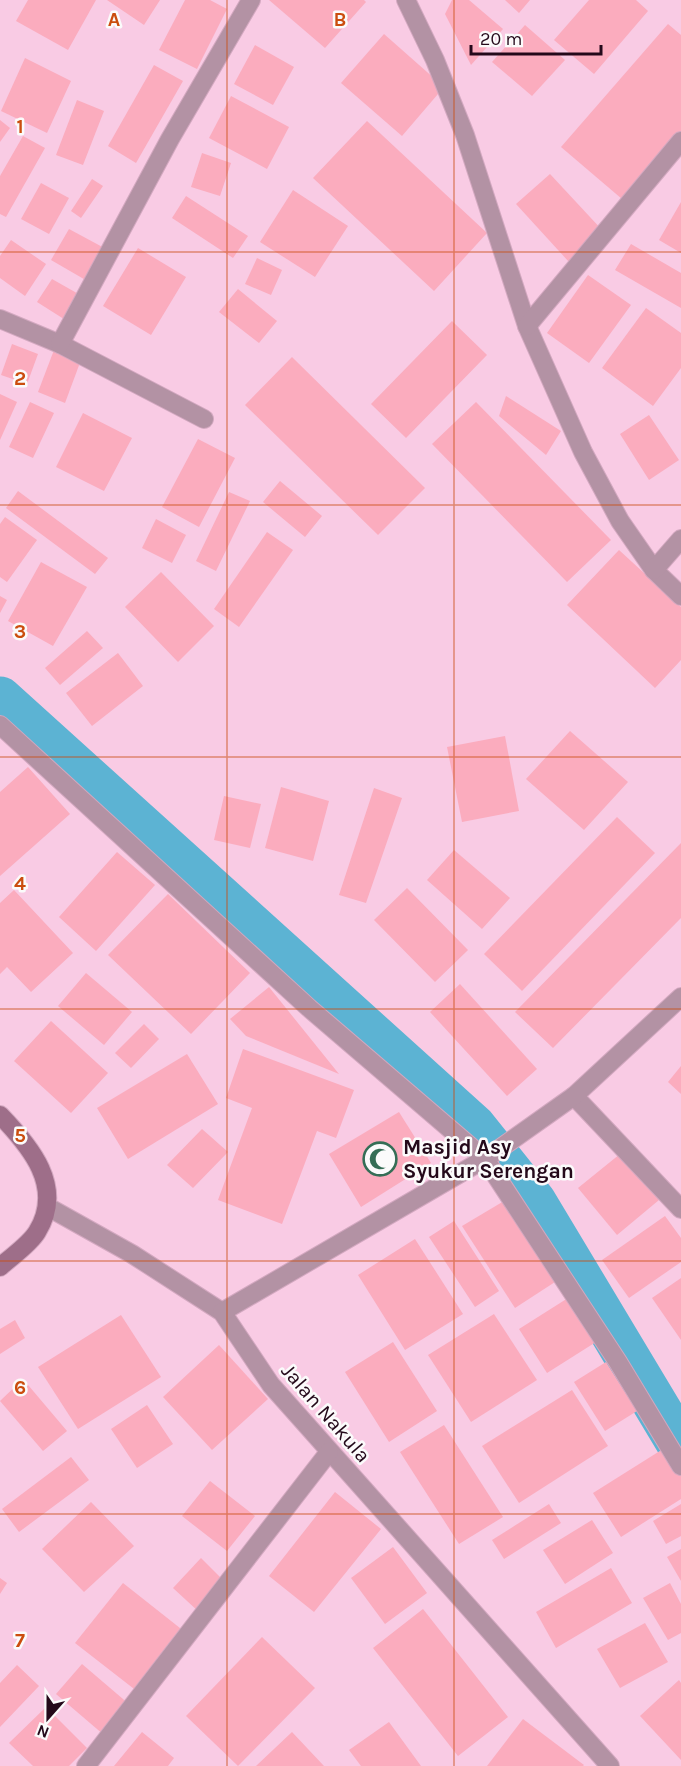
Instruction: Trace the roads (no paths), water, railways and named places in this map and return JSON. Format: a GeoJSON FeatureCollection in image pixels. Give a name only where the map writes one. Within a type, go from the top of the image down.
{"type":"FeatureCollection","features":[{"type":"Feature","properties":{"kind":"street"},"geometry":{"type":"LineString","coordinates":[[60,344],[170,139],[251,0]]}},
{"type":"Feature","properties":{"kind":"street"},"geometry":{"type":"LineString","coordinates":[[405,0],[435,60],[465,135],[527,326],[583,452],[620,522],[654,570],[681,596]]}},
{"type":"Feature","properties":{"kind":"street"},"geometry":{"type":"LineString","coordinates":[[527,326],[681,141]]}},
{"type":"Feature","properties":{"kind":"street"},"geometry":{"type":"LineString","coordinates":[[0,319],[60,344],[204,419]]}},
{"type":"Feature","properties":{"kind":"street"},"geometry":{"type":"LineString","coordinates":[[654,570],[681,539]]}},
{"type":"Feature","properties":{"kind":"street"},"geometry":{"type":"LineString","coordinates":[[0,725],[309,1008],[487,1158],[618,1362],[681,1466]]}},
{"type":"Feature","properties":{"kind":"street"},"geometry":{"type":"LineString","coordinates":[[48,1207],[132,1254],[222,1312],[487,1158],[574,1096],[681,997]]}},
{"type":"Feature","properties":{"kind":"street"},"geometry":{"type":"LineString","coordinates":[[574,1096],[681,1209]]}},
{"type":"Feature","properties":{"kind":"street"},"geometry":{"type":"LineString","coordinates":[[0,1115],[29,1145],[46,1182],[48,1207],[37,1233],[0,1267]]}},
{"type":"Feature","properties":{"kind":"street","name":"Jalan Nakula"},"geometry":{"type":"LineString","coordinates":[[222,1312],[271,1385],[605,1764]]}},
{"type":"Feature","properties":{"kind":"street"},"geometry":{"type":"LineString","coordinates":[[86,1766],[329,1452]]}},
{"type":"Feature","properties":{"kind":"waterway"},"geometry":{"type":"LineString","coordinates":[[0,699],[474,1127],[534,1202],[681,1447]]}},
{"type":"Feature","properties":{"kind":"place","name":"Masjid Asy Syukur Serengan"},"geometry":{"type":"Point","coordinates":[380,1159]}}]}
